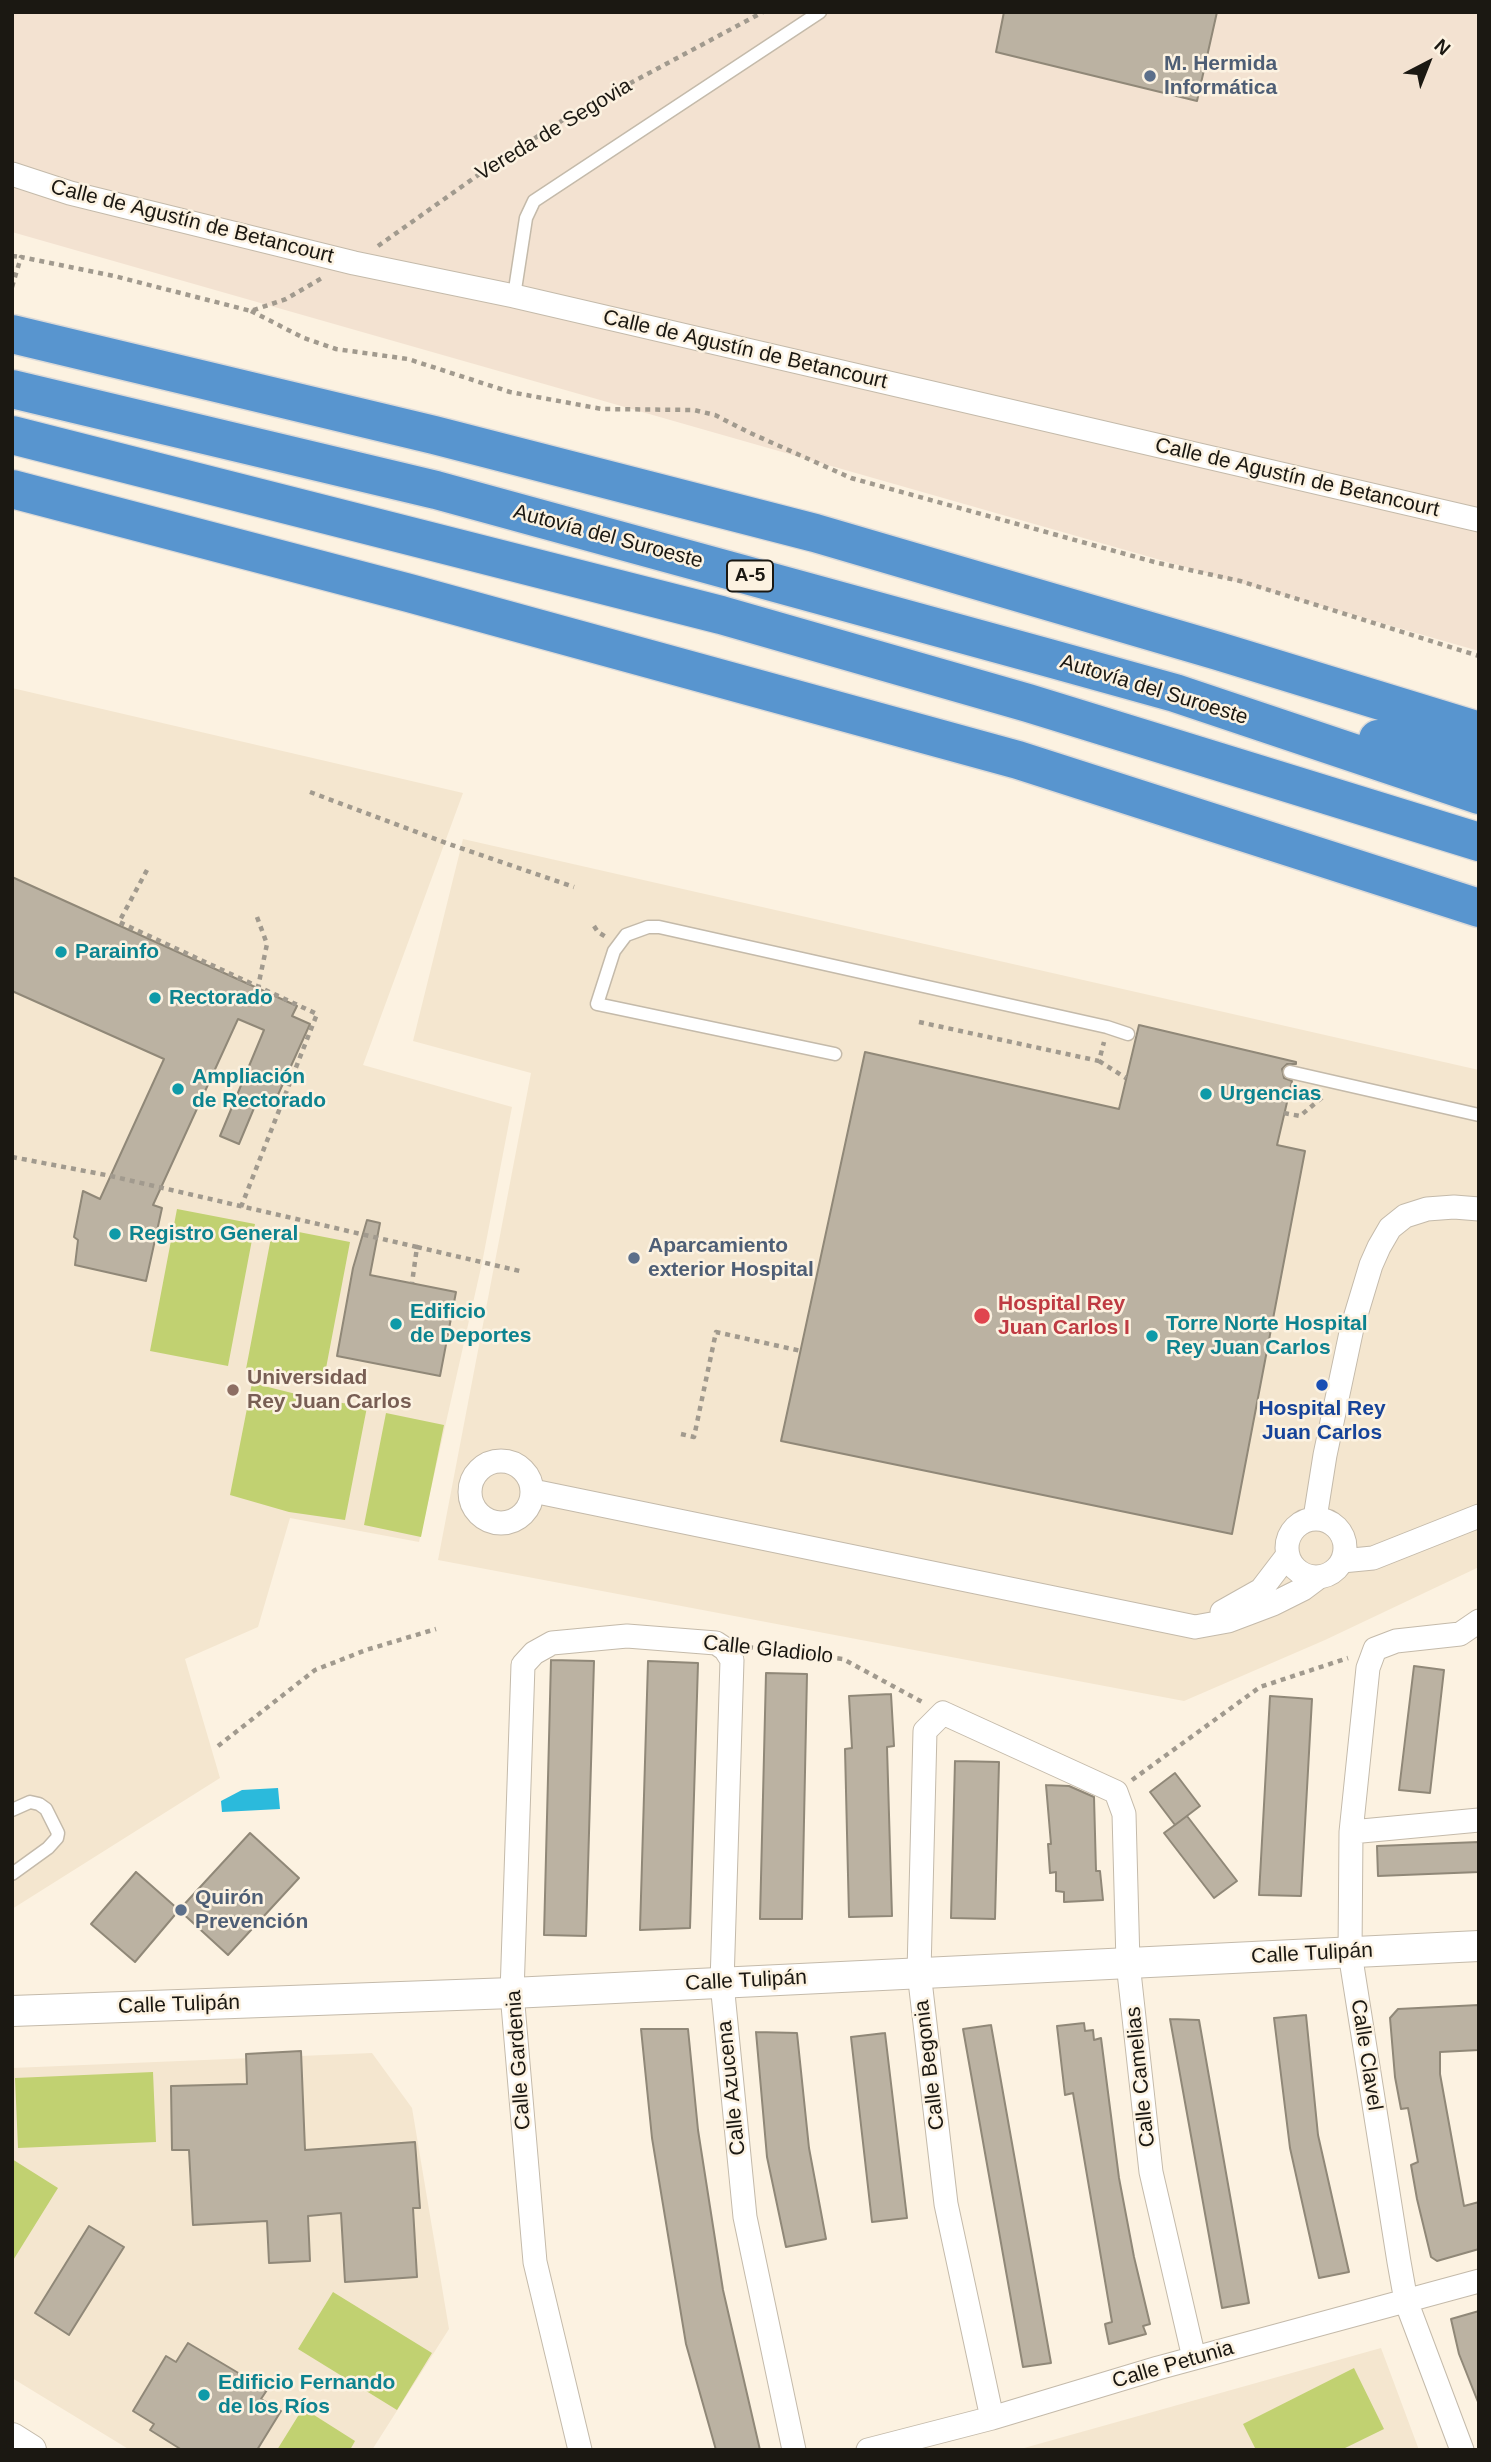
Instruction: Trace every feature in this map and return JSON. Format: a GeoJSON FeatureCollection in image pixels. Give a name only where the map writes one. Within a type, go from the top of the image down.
{"type":"FeatureCollection","features":[{"type":"Feature","properties":{"kind":"highway"},"geometry":{"type":"LineString","coordinates":[[12,334],[434,435],[815,533],[1479,731]]}},
{"type":"Feature","properties":{"kind":"highway","name":"Autovía del Suroeste"},"geometry":{"type":"LineString","coordinates":[[12,389],[436,490],[1175,693],[1479,795]]}},
{"type":"Feature","properties":{"kind":"highway","name":"A-5"},"geometry":{"type":"LineString","coordinates":[[12,435],[721,615],[1028,703],[1479,842]]}},
{"type":"Feature","properties":{"kind":"highway"},"geometry":{"type":"LineString","coordinates":[[12,489],[409,593],[1018,760],[1479,908]]}},
{"type":"Feature","properties":{"kind":"highway"},"geometry":{"type":"LineString","coordinates":[[12,501],[155,526]]}},
{"type":"Feature","properties":{"kind":"highway"},"geometry":{"type":"LineString","coordinates":[[1175,693],[1479,762]]}},
{"type":"Feature","properties":{"kind":"street","name":"Calle de Agustín de Betancourt"},"geometry":{"type":"LineString","coordinates":[[12,174],[70,193],[354,263],[514,296],[1479,520]]}},
{"type":"Feature","properties":{"kind":"street"},"geometry":{"type":"LineString","coordinates":[[1315,1518],[1325,1455],[1352,1328],[1379,1247],[1390,1228],[1405,1216],[1427,1209],[1479,1209]]}},
{"type":"Feature","properties":{"kind":"street"},"geometry":{"type":"LineString","coordinates":[[533,1491],[1195,1627],[1228,1621],[1273,1604],[1332,1572],[1342,1561],[1345,1546],[1340,1532],[1329,1522],[1315,1518],[1302,1522],[1292,1530],[1287,1542],[1287,1556],[1299,1572],[1319,1577]]}},
{"type":"Feature","properties":{"kind":"street"},"geometry":{"type":"LineString","coordinates":[[1342,1561],[1373,1558],[1479,1516]]}},
{"type":"Feature","properties":{"kind":"street"},"geometry":{"type":"LineString","coordinates":[[1195,1627],[1261,1590],[1287,1556]]}},
{"type":"Feature","properties":{"kind":"street"},"geometry":{"type":"LineString","coordinates":[[1375,1650],[1396,1640],[1460,1634],[1479,1621]]}},
{"type":"Feature","properties":{"kind":"street","name":"Calle Gladiolo"},"geometry":{"type":"LineString","coordinates":[[523,1665],[534,1653],[552,1643],[627,1636],[716,1643]]}},
{"type":"Feature","properties":{"kind":"street","name":"Calle Azucena"},"geometry":{"type":"LineString","coordinates":[[716,1643],[725,1649],[732,1660],[722,1983],[745,2217],[794,2450]]}},
{"type":"Feature","properties":{"kind":"street","name":"Calle Clavel"},"geometry":{"type":"LineString","coordinates":[[1375,1650],[1368,1668],[1351,1832],[1350,1952],[1406,2301],[1462,2450]]}},
{"type":"Feature","properties":{"kind":"street","name":"Calle Gardenia"},"geometry":{"type":"LineString","coordinates":[[523,1665],[512,1993],[535,2262],[580,2450]]}},
{"type":"Feature","properties":{"kind":"street"},"geometry":{"type":"LineString","coordinates":[[943,1713],[1116,1792]]}},
{"type":"Feature","properties":{"kind":"street","name":"Calle Begonia"},"geometry":{"type":"LineString","coordinates":[[943,1713],[925,1731],[919,1972],[946,2204],[992,2418]]}},
{"type":"Feature","properties":{"kind":"street","name":"Calle Camelias"},"geometry":{"type":"LineString","coordinates":[[1116,1792],[1124,1814],[1128,1963],[1151,2172],[1194,2358]]}},
{"type":"Feature","properties":{"kind":"street"},"geometry":{"type":"LineString","coordinates":[[1351,1832],[1479,1820]]}},
{"type":"Feature","properties":{"kind":"street","name":"Calle Tulipán"},"geometry":{"type":"LineString","coordinates":[[12,2011],[512,1993],[1479,1946]]}},
{"type":"Feature","properties":{"kind":"street","name":"Calle Petunia"},"geometry":{"type":"LineString","coordinates":[[868,2450],[901,2446],[1194,2358],[1479,2281]]}},
{"type":"Feature","properties":{"kind":"street"},"geometry":{"type":"LineString","coordinates":[[12,2438],[31,2450]]}},
{"type":"Feature","properties":{"kind":"lane"},"geometry":{"type":"LineString","coordinates":[[514,296],[526,218],[534,201],[820,12]]}},
{"type":"Feature","properties":{"kind":"lane"},"geometry":{"type":"LineString","coordinates":[[835,1054],[597,1004],[618,943],[636,930],[659,927],[1094,1024],[1128,1034]]}},
{"type":"Feature","properties":{"kind":"lane"},"geometry":{"type":"LineString","coordinates":[[1290,1072],[1479,1115]]}},
{"type":"Feature","properties":{"kind":"lane"},"geometry":{"type":"LineString","coordinates":[[12,1810],[30,1802],[39,1804],[46,1809],[58,1833],[48,1848],[12,1874]]}},
{"type":"Feature","properties":{"kind":"path","name":"Vereda de Segovia"},"geometry":{"type":"LineString","coordinates":[[251,311],[286,299],[354,263],[481,173],[569,116],[763,12]]}},
{"type":"Feature","properties":{"kind":"path"},"geometry":{"type":"LineString","coordinates":[[12,256],[114,276],[251,311],[304,338],[336,349],[408,359],[510,392],[602,409],[694,411],[715,415],[851,478],[1158,563],[1240,581],[1479,656]]}},
{"type":"Feature","properties":{"kind":"path"},"geometry":{"type":"LineString","coordinates":[[12,287],[21,257]]}},
{"type":"Feature","properties":{"kind":"path"},"geometry":{"type":"LineString","coordinates":[[310,792],[574,887]]}},
{"type":"Feature","properties":{"kind":"path"},"geometry":{"type":"LineString","coordinates":[[147,870],[119,922],[317,1014],[240,1207]]}},
{"type":"Feature","properties":{"kind":"path"},"geometry":{"type":"LineString","coordinates":[[257,917],[267,944],[258,987]]}},
{"type":"Feature","properties":{"kind":"path"},"geometry":{"type":"LineString","coordinates":[[919,1022],[1099,1061],[1126,1078]]}},
{"type":"Feature","properties":{"kind":"path"},"geometry":{"type":"LineString","coordinates":[[1099,1061],[1105,1038]]}},
{"type":"Feature","properties":{"kind":"path"},"geometry":{"type":"LineString","coordinates":[[1284,1113],[1300,1116],[1334,1088]]}},
{"type":"Feature","properties":{"kind":"path"},"geometry":{"type":"LineString","coordinates":[[12,1157],[111,1176],[524,1272]]}},
{"type":"Feature","properties":{"kind":"path"},"geometry":{"type":"LineString","coordinates":[[412,1283],[417,1247]]}},
{"type":"Feature","properties":{"kind":"path"},"geometry":{"type":"LineString","coordinates":[[681,1434],[694,1437],[716,1332],[801,1351]]}},
{"type":"Feature","properties":{"kind":"path"},"geometry":{"type":"LineString","coordinates":[[218,1746],[315,1670],[366,1650],[436,1629]]}},
{"type":"Feature","properties":{"kind":"path","name":"Calle Gladiolo"},"geometry":{"type":"LineString","coordinates":[[716,1643],[843,1658],[943,1713]]}},
{"type":"Feature","properties":{"kind":"path"},"geometry":{"type":"LineString","coordinates":[[1116,1792],[1260,1687],[1375,1650]]}},
{"type":"Feature","properties":{"kind":"shaded area"},"geometry":{"type":"Polygon","coordinates":[[[12,12],[1479,12],[1479,651],[12,232],[12,12]]]}},
{"type":"Feature","properties":{"kind":"shaded area","name":"Universidad Rey Juan Carlos"},"geometry":{"type":"Polygon","coordinates":[[[12,688],[463,793],[363,1065],[512,1107],[482,1263],[419,1542],[290,1518],[258,1627],[185,1659],[220,1778],[12,1909],[12,688]]]}},
{"type":"Feature","properties":{"kind":"shaded area","name":"Hospital Rey Juan Carlos I"},"geometry":{"type":"Polygon","coordinates":[[[463,839],[1479,1070],[1479,1567],[1325,1640],[1184,1701],[438,1560],[531,1073],[413,1041],[463,839]]]}},
{"type":"Feature","properties":{"kind":"shaded area"},"geometry":{"type":"Polygon","coordinates":[[[372,2053],[412,2108],[449,2329],[372,2450],[130,2450],[12,2378],[12,2068],[372,2053]]]}},
{"type":"Feature","properties":{"kind":"shaded area"},"geometry":{"type":"Polygon","coordinates":[[[1381,2348],[1419,2450],[1017,2450],[1381,2348]]]}},
{"type":"Feature","properties":{"kind":"green space"},"geometry":{"type":"Polygon","coordinates":[[[177,1209],[255,1224],[228,1366],[150,1351],[177,1209]]]}},
{"type":"Feature","properties":{"kind":"green space"},"geometry":{"type":"Polygon","coordinates":[[[273,1227],[350,1242],[323,1384],[246,1369],[273,1227]]]}},
{"type":"Feature","properties":{"kind":"green space"},"geometry":{"type":"Polygon","coordinates":[[[252,1383],[312,1398],[367,1407],[345,1520],[289,1512],[230,1495],[252,1383]]]}},
{"type":"Feature","properties":{"kind":"green space"},"geometry":{"type":"Polygon","coordinates":[[[386,1413],[444,1425],[421,1537],[364,1525],[386,1413]]]}},
{"type":"Feature","properties":{"kind":"green space"},"geometry":{"type":"Polygon","coordinates":[[[153,2072],[156,2142],[18,2148],[15,2078],[153,2072]]]}},
{"type":"Feature","properties":{"kind":"green space"},"geometry":{"type":"Polygon","coordinates":[[[12,2159],[58,2188],[12,2262],[12,2159]]]}},
{"type":"Feature","properties":{"kind":"green space"},"geometry":{"type":"Polygon","coordinates":[[[333,2292],[432,2353],[397,2410],[298,2349],[333,2292]]]}},
{"type":"Feature","properties":{"kind":"green space"},"geometry":{"type":"Polygon","coordinates":[[[1354,2368],[1384,2429],[1341,2450],[1256,2450],[1243,2424],[1354,2368]]]}},
{"type":"Feature","properties":{"kind":"green space"},"geometry":{"type":"Polygon","coordinates":[[[303,2408],[355,2441],[350,2450],[277,2450],[303,2408]]]}},
{"type":"Feature","properties":{"kind":"water"},"geometry":{"type":"Polygon","coordinates":[[[278,1788],[280,1809],[222,1812],[221,1801],[242,1790],[278,1788]]]}},
{"type":"Feature","properties":{"kind":"building","name":"M. Hermida Informática"},"geometry":{"type":"Polygon","coordinates":[[[1004,12],[1217,12],[1197,101],[996,52],[1004,12]]]}},
{"type":"Feature","properties":{"kind":"building","name":"Rectorado"},"geometry":{"type":"Polygon","coordinates":[[[12,877],[297,1006],[292,1016],[310,1024],[272,1108],[257,1101],[239,1144],[220,1136],[264,1030],[238,1019],[153,1205],[162,1208],[146,1281],[75,1265],[78,1240],[74,1237],[83,1191],[100,1199],[164,1059],[12,991],[12,877]]]}},
{"type":"Feature","properties":{"kind":"building"},"geometry":{"type":"Polygon","coordinates":[[[1139,1025],[1296,1062],[1287,1064],[1282,1069],[1284,1078],[1292,1081],[1277,1145],[1305,1151],[1232,1534],[781,1441],[865,1052],[1119,1109],[1139,1025]]]}},
{"type":"Feature","properties":{"kind":"building","name":"Edificio de Deportes"},"geometry":{"type":"Polygon","coordinates":[[[367,1220],[380,1223],[370,1275],[456,1292],[440,1376],[337,1356],[353,1268],[367,1220]]]}},
{"type":"Feature","properties":{"kind":"building"},"geometry":{"type":"Polygon","coordinates":[[[551,1660],[594,1661],[586,1936],[544,1935],[551,1660]]]}},
{"type":"Feature","properties":{"kind":"building"},"geometry":{"type":"Polygon","coordinates":[[[648,1661],[698,1663],[690,1928],[640,1930],[648,1661]]]}},
{"type":"Feature","properties":{"kind":"building"},"geometry":{"type":"Polygon","coordinates":[[[1414,1666],[1444,1670],[1430,1793],[1399,1790],[1414,1666]]]}},
{"type":"Feature","properties":{"kind":"building"},"geometry":{"type":"Polygon","coordinates":[[[766,1673],[807,1674],[802,1919],[760,1919],[766,1673]]]}},
{"type":"Feature","properties":{"kind":"building"},"geometry":{"type":"Polygon","coordinates":[[[891,1694],[894,1746],[887,1747],[892,1916],[849,1917],[845,1749],[852,1748],[849,1696],[891,1694]]]}},
{"type":"Feature","properties":{"kind":"building"},"geometry":{"type":"Polygon","coordinates":[[[1270,1696],[1312,1699],[1301,1896],[1259,1895],[1270,1696]]]}},
{"type":"Feature","properties":{"kind":"building"},"geometry":{"type":"Polygon","coordinates":[[[955,1761],[999,1762],[995,1919],[951,1918],[955,1761]]]}},
{"type":"Feature","properties":{"kind":"building"},"geometry":{"type":"Polygon","coordinates":[[[1175,1773],[1200,1806],[1175,1825],[1150,1792],[1175,1773]]]}},
{"type":"Feature","properties":{"kind":"building"},"geometry":{"type":"Polygon","coordinates":[[[1046,1785],[1069,1786],[1094,1797],[1096,1871],[1100,1871],[1103,1900],[1064,1902],[1064,1892],[1056,1891],[1056,1872],[1050,1873],[1048,1844],[1051,1844],[1046,1785]]]}},
{"type":"Feature","properties":{"kind":"building"},"geometry":{"type":"Polygon","coordinates":[[[1187,1816],[1237,1881],[1214,1898],[1164,1833],[1187,1816]]]}},
{"type":"Feature","properties":{"kind":"building"},"geometry":{"type":"Polygon","coordinates":[[[250,1833],[299,1878],[228,1955],[179,1910],[250,1833]]]}},
{"type":"Feature","properties":{"kind":"building"},"geometry":{"type":"Polygon","coordinates":[[[1479,1842],[1479,1872],[1378,1876],[1377,1846],[1479,1842]]]}},
{"type":"Feature","properties":{"kind":"building"},"geometry":{"type":"Polygon","coordinates":[[[136,1872],[179,1910],[135,1962],[91,1924],[136,1872]]]}},
{"type":"Feature","properties":{"kind":"building"},"geometry":{"type":"Polygon","coordinates":[[[1479,2005],[1479,2050],[1440,2052],[1440,2074],[1464,2206],[1479,2202],[1479,2249],[1437,2261],[1431,2257],[1417,2199],[1411,2165],[1418,2162],[1408,2108],[1401,2109],[1395,2077],[1390,2018],[1398,2009],[1479,2005]]]}},
{"type":"Feature","properties":{"kind":"building"},"geometry":{"type":"Polygon","coordinates":[[[1306,2015],[1318,2135],[1349,2272],[1319,2278],[1290,2148],[1274,2018],[1306,2015]]]}},
{"type":"Feature","properties":{"kind":"building"},"geometry":{"type":"Polygon","coordinates":[[[1170,2019],[1199,2020],[1249,2303],[1222,2308],[1170,2019]]]}},
{"type":"Feature","properties":{"kind":"building"},"geometry":{"type":"Polygon","coordinates":[[[1084,2023],[1085,2031],[1093,2030],[1094,2040],[1101,2038],[1119,2178],[1150,2324],[1143,2326],[1146,2334],[1109,2344],[1105,2324],[1112,2322],[1073,2093],[1065,2095],[1057,2026],[1084,2023]]]}},
{"type":"Feature","properties":{"kind":"building"},"geometry":{"type":"Polygon","coordinates":[[[991,2025],[1051,2363],[1023,2367],[963,2029],[991,2025]]]}},
{"type":"Feature","properties":{"kind":"building"},"geometry":{"type":"Polygon","coordinates":[[[641,2029],[688,2029],[698,2130],[723,2290],[760,2450],[716,2450],[686,2344],[652,2138],[641,2029]]]}},
{"type":"Feature","properties":{"kind":"building"},"geometry":{"type":"Polygon","coordinates":[[[756,2032],[797,2033],[809,2148],[826,2239],[786,2247],[767,2157],[756,2032]]]}},
{"type":"Feature","properties":{"kind":"building"},"geometry":{"type":"Polygon","coordinates":[[[885,2033],[907,2218],[872,2222],[851,2037],[885,2033]]]}},
{"type":"Feature","properties":{"kind":"building"},"geometry":{"type":"Polygon","coordinates":[[[301,2051],[305,2150],[415,2142],[420,2208],[413,2208],[417,2277],[345,2282],[341,2213],[308,2216],[310,2261],[269,2263],[267,2221],[193,2225],[189,2150],[172,2150],[171,2086],[247,2084],[246,2054],[301,2051]]]}},
{"type":"Feature","properties":{"kind":"building"},"geometry":{"type":"Polygon","coordinates":[[[89,2226],[124,2247],[69,2335],[35,2313],[89,2226]]]}},
{"type":"Feature","properties":{"kind":"building"},"geometry":{"type":"Polygon","coordinates":[[[1479,2311],[1478,2402],[1459,2354],[1451,2319],[1479,2311]]]}},
{"type":"Feature","properties":{"kind":"building","name":"Edificio Fernando de los Ríos"},"geometry":{"type":"Polygon","coordinates":[[[188,2343],[267,2390],[261,2399],[281,2411],[257,2450],[182,2450],[150,2430],[154,2424],[133,2411],[166,2356],[176,2362],[188,2343]]]}},
{"type":"Feature","properties":{"kind":"place","name":"M. Hermida Informática"},"geometry":{"type":"Point","coordinates":[1150,76]}},
{"type":"Feature","properties":{"kind":"place","name":"Parainfo"},"geometry":{"type":"Point","coordinates":[61,952]}},
{"type":"Feature","properties":{"kind":"place","name":"Rectorado"},"geometry":{"type":"Point","coordinates":[155,998]}},
{"type":"Feature","properties":{"kind":"place","name":"Ampliación de Rectorado"},"geometry":{"type":"Point","coordinates":[178,1089]}},
{"type":"Feature","properties":{"kind":"place","name":"Urgencias"},"geometry":{"type":"Point","coordinates":[1206,1094]}},
{"type":"Feature","properties":{"kind":"place","name":"Registro General"},"geometry":{"type":"Point","coordinates":[115,1234]}},
{"type":"Feature","properties":{"kind":"place","name":"Aparcamiento exterior Hospital"},"geometry":{"type":"Point","coordinates":[634,1258]}},
{"type":"Feature","properties":{"kind":"place","name":"Hospital Rey Juan Carlos I"},"geometry":{"type":"Point","coordinates":[982,1316]}},
{"type":"Feature","properties":{"kind":"place","name":"Edificio de Deportes"},"geometry":{"type":"Point","coordinates":[396,1324]}},
{"type":"Feature","properties":{"kind":"place","name":"Torre Norte Hospital Rey Juan Carlos"},"geometry":{"type":"Point","coordinates":[1152,1336]}},
{"type":"Feature","properties":{"kind":"place","name":"Hospital Rey Juan Carlos"},"geometry":{"type":"Point","coordinates":[1322,1385]}},
{"type":"Feature","properties":{"kind":"place","name":"Universidad Rey Juan Carlos"},"geometry":{"type":"Point","coordinates":[233,1390]}},
{"type":"Feature","properties":{"kind":"place","name":"Quirón Prevención"},"geometry":{"type":"Point","coordinates":[181,1910]}},
{"type":"Feature","properties":{"kind":"place","name":"Edificio Fernando de los Ríos"},"geometry":{"type":"Point","coordinates":[204,2395]}}]}
